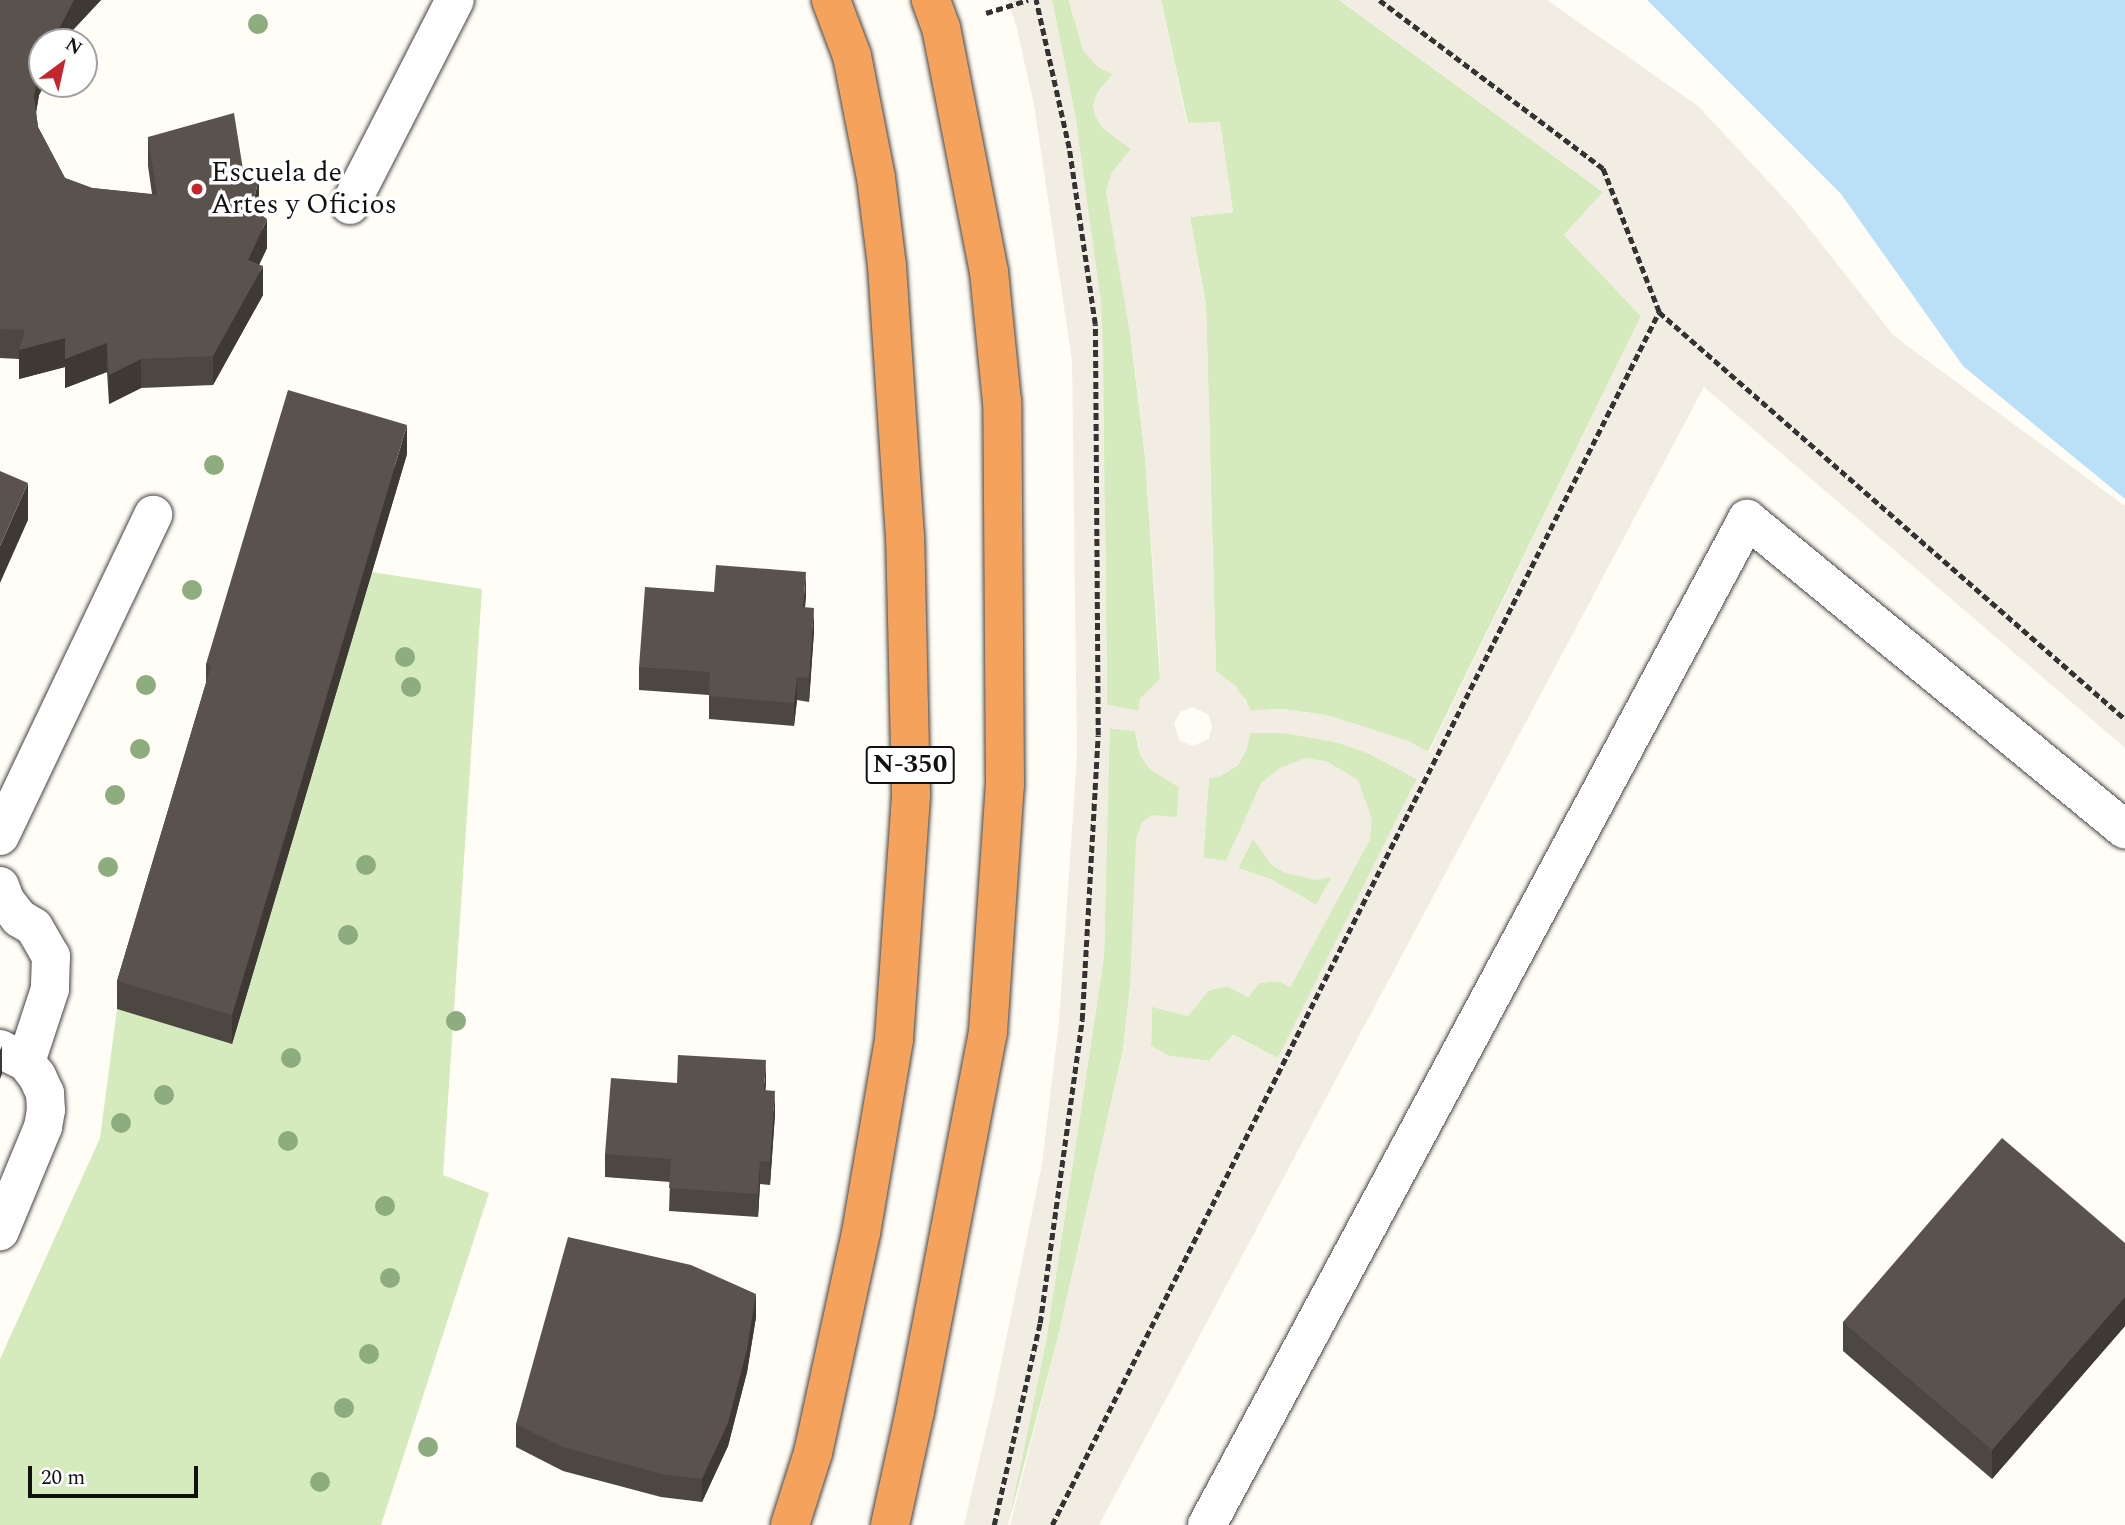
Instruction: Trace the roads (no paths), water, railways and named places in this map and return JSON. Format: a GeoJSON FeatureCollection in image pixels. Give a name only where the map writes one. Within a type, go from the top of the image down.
{"type":"FeatureCollection","features":[{"type":"Feature","properties":{"kind":"highway","name":"N-350"},"geometry":{"type":"LineString","coordinates":[[790,1525],[813,1453],[861,1233],[894,1039],[911,795],[905,537],[887,266],[876,178],[852,56],[831,0]]}},
{"type":"Feature","properties":{"kind":"highway"},"geometry":{"type":"LineString","coordinates":[[890,1525],[918,1398],[988,1032],[1005,785],[1002,402],[989,272],[941,28],[931,0]]}},
{"type":"Feature","properties":{"kind":"street"},"geometry":{"type":"LineString","coordinates":[[350,205],[455,0]]}},
{"type":"Feature","properties":{"kind":"street"},"geometry":{"type":"LineString","coordinates":[[5,811],[153,515]]}},
{"type":"Feature","properties":{"kind":"street"},"geometry":{"type":"LineString","coordinates":[[1207,1525],[1748,519],[2125,830]]}},
{"type":"Feature","properties":{"kind":"street"},"geometry":{"type":"LineString","coordinates":[[0,886],[5,900],[19,918],[34,927],[51,956],[50,989],[13,1056],[42,1085],[46,1110],[43,1127],[0,1231]]}},
{"type":"Feature","properties":{"kind":"water"},"geometry":{"type":"Polygon","coordinates":[[[1647,0],[2125,0],[2125,499],[1963,366],[1841,194],[1647,0]]]}},
{"type":"Feature","properties":{"kind":"place","name":"Escuela de Artes y Oficios"},"geometry":{"type":"Point","coordinates":[197,189]}}]}
